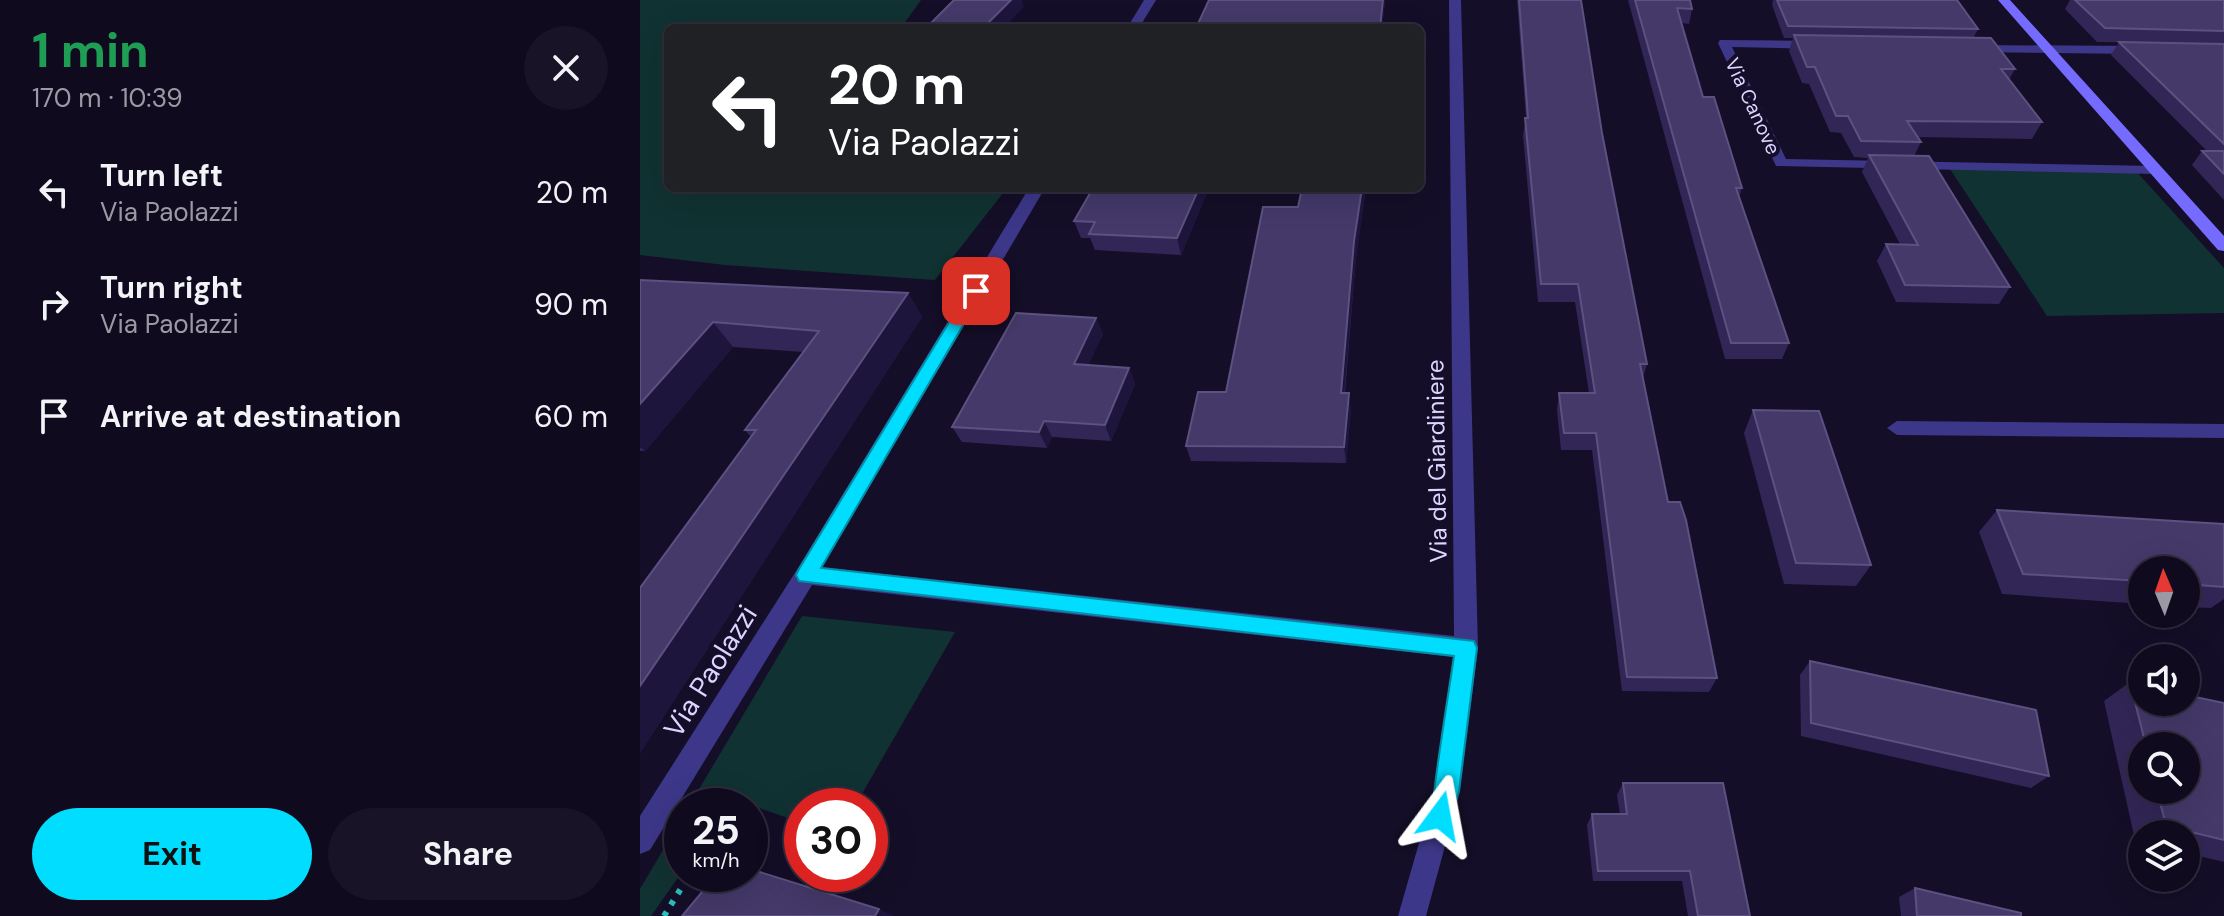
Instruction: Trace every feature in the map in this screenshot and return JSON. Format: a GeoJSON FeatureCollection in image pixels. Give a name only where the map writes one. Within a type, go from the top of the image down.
{"type":"FeatureCollection","features":[{"type":"Feature","properties":{"kind":"street"},"geometry":{"type":"LineString","coordinates":[[1135,24],[1150,0]]}},
{"type":"Feature","properties":{"kind":"street","name":"Via del Giardiniere"},"geometry":{"type":"LineString","coordinates":[[1412,916],[1447,791],[1466,648],[1455,0]]}},
{"type":"Feature","properties":{"kind":"street"},"geometry":{"type":"LineString","coordinates":[[2004,0],[2224,246]]}},
{"type":"Feature","properties":{"kind":"street","name":"Via Canove"},"geometry":{"type":"LineString","coordinates":[[1831,45],[1724,43],[1781,163],[2156,170]]}},
{"type":"Feature","properties":{"kind":"street"},"geometry":{"type":"LineString","coordinates":[[1953,47],[2150,50]]}},
{"type":"Feature","properties":{"kind":"street","name":"Via Paolazzi"},"geometry":{"type":"LineString","coordinates":[[640,840],[806,575],[1035,192]]}},
{"type":"Feature","properties":{"kind":"street"},"geometry":{"type":"LineString","coordinates":[[1897,428],[2224,431]]}},
{"type":"Feature","properties":{"kind":"street"},"geometry":{"type":"LineString","coordinates":[[806,575],[1466,648]]}},
{"type":"Feature","properties":{"kind":"path"},"geometry":{"type":"LineString","coordinates":[[664,916],[679,892]]}},
{"type":"Feature","properties":{"kind":"green space"},"geometry":{"type":"Polygon","coordinates":[[[640,0],[921,0],[904,24],[664,24],[664,192],[1004,192],[935,280],[725,265],[640,255],[640,0]]]}},
{"type":"Feature","properties":{"kind":"green space"},"geometry":{"type":"Polygon","coordinates":[[[1948,166],[2135,170],[2224,268],[2224,313],[2047,316],[1948,166]]]}},
{"type":"Feature","properties":{"kind":"green space"},"geometry":{"type":"Polygon","coordinates":[[[802,616],[955,632],[865,788],[784,788],[784,817],[768,811],[768,788],[700,788],[802,616]]]}},
{"type":"Feature","properties":{"kind":"green space"},"geometry":{"type":"Polygon","coordinates":[[[664,848],[664,892],[668,892],[651,916],[640,916],[640,889],[664,848]]]}},
{"type":"Feature","properties":{"kind":"building"},"geometry":{"type":"Polygon","coordinates":[[[954,0],[1011,0],[987,24],[930,24],[954,0]]]}},
{"type":"Feature","properties":{"kind":"building"},"geometry":{"type":"Polygon","coordinates":[[[1209,0],[1383,0],[1380,24],[1198,24],[1209,0]]]}},
{"type":"Feature","properties":{"kind":"building"},"geometry":{"type":"Polygon","coordinates":[[[1519,0],[1581,0],[1602,133],[1647,364],[1640,364],[1668,502],[1680,502],[1686,520],[1717,678],[1627,677],[1596,433],[1564,433],[1559,393],[1595,393],[1578,284],[1541,284],[1525,118],[1528,118],[1519,0]]]}},
{"type":"Feature","properties":{"kind":"building"},"geometry":{"type":"Polygon","coordinates":[[[1635,0],[1690,0],[1692,9],[1677,8],[1703,97],[1714,97],[1742,188],[1736,188],[1789,343],[1731,343],[1635,0]]]}},
{"type":"Feature","properties":{"kind":"building"},"geometry":{"type":"Polygon","coordinates":[[[1777,0],[1957,0],[1978,29],[1788,26],[1777,0]]]}},
{"type":"Feature","properties":{"kind":"building"},"geometry":{"type":"Polygon","coordinates":[[[2075,0],[2224,0],[2224,31],[2105,28],[2075,0]]]}},
{"type":"Feature","properties":{"kind":"building"},"geometry":{"type":"Polygon","coordinates":[[[1794,35],[1991,38],[2015,69],[2001,69],[2042,122],[1907,121],[1921,142],[1861,141],[1848,116],[1836,116],[1815,67],[1807,67],[1794,35]]]}},
{"type":"Feature","properties":{"kind":"building"},"geometry":{"type":"Polygon","coordinates":[[[2119,42],[2224,44],[2224,144],[2119,42]]]}},
{"type":"Feature","properties":{"kind":"building"},"geometry":{"type":"Polygon","coordinates":[[[2202,151],[2224,151],[2224,174],[2202,151]]]}},
{"type":"Feature","properties":{"kind":"building"},"geometry":{"type":"Polygon","coordinates":[[[1869,155],[1929,156],[2010,287],[1905,285],[1886,244],[1918,245],[1869,155]]]}},
{"type":"Feature","properties":{"kind":"building"},"geometry":{"type":"Polygon","coordinates":[[[1091,192],[1197,192],[1177,238],[1089,234],[1095,222],[1074,221],[1091,192]]]}},
{"type":"Feature","properties":{"kind":"building"},"geometry":{"type":"Polygon","coordinates":[[[1301,192],[1361,192],[1354,241],[1341,393],[1349,393],[1344,447],[1186,446],[1198,392],[1226,392],[1263,207],[1298,207],[1301,192]]]}},
{"type":"Feature","properties":{"kind":"building"},"geometry":{"type":"Polygon","coordinates":[[[640,280],[908,293],[640,686],[640,588],[756,430],[745,430],[819,331],[713,322],[640,404],[640,280]]]}},
{"type":"Feature","properties":{"kind":"building"},"geometry":{"type":"Polygon","coordinates":[[[1016,313],[1096,318],[1074,364],[1129,368],[1105,425],[1044,421],[1039,432],[952,427],[1016,313]]]}},
{"type":"Feature","properties":{"kind":"building"},"geometry":{"type":"Polygon","coordinates":[[[1753,410],[1819,411],[1871,565],[1796,563],[1753,410]]]}},
{"type":"Feature","properties":{"kind":"building"},"geometry":{"type":"Polygon","coordinates":[[[1997,510],[2224,524],[2224,587],[2200,585],[2200,556],[2128,556],[2128,580],[2023,574],[1997,510]]]}},
{"type":"Feature","properties":{"kind":"building"},"geometry":{"type":"Polygon","coordinates":[[[1810,661],[2036,710],[2049,776],[1811,723],[1810,661]]]}},
{"type":"Feature","properties":{"kind":"building"},"geometry":{"type":"Polygon","coordinates":[[[2200,698],[2224,703],[2224,840],[2200,834],[2200,820],[2164,820],[2160,804],[2200,804],[2200,732],[2142,732],[2138,716],[2200,716],[2200,698]]]}},
{"type":"Feature","properties":{"kind":"building"},"geometry":{"type":"Polygon","coordinates":[[[1623,783],[1723,783],[1750,916],[1698,916],[1690,871],[1598,871],[1592,814],[1627,814],[1623,783]]]}},
{"type":"Feature","properties":{"kind":"building"},"geometry":{"type":"Polygon","coordinates":[[[768,875],[784,880],[784,892],[824,892],[879,909],[875,916],[682,916],[702,892],[768,892],[768,875]]]}},
{"type":"Feature","properties":{"kind":"building"},"geometry":{"type":"Polygon","coordinates":[[[1915,888],[2021,913],[2021,916],[1917,916],[1915,888]]]}},
{"type":"Feature","properties":{"kind":"route"},"geometry":{"type":"LineString","coordinates":[[976,291],[806,575],[1466,648],[1447,791],[1440,816]]}}]}
